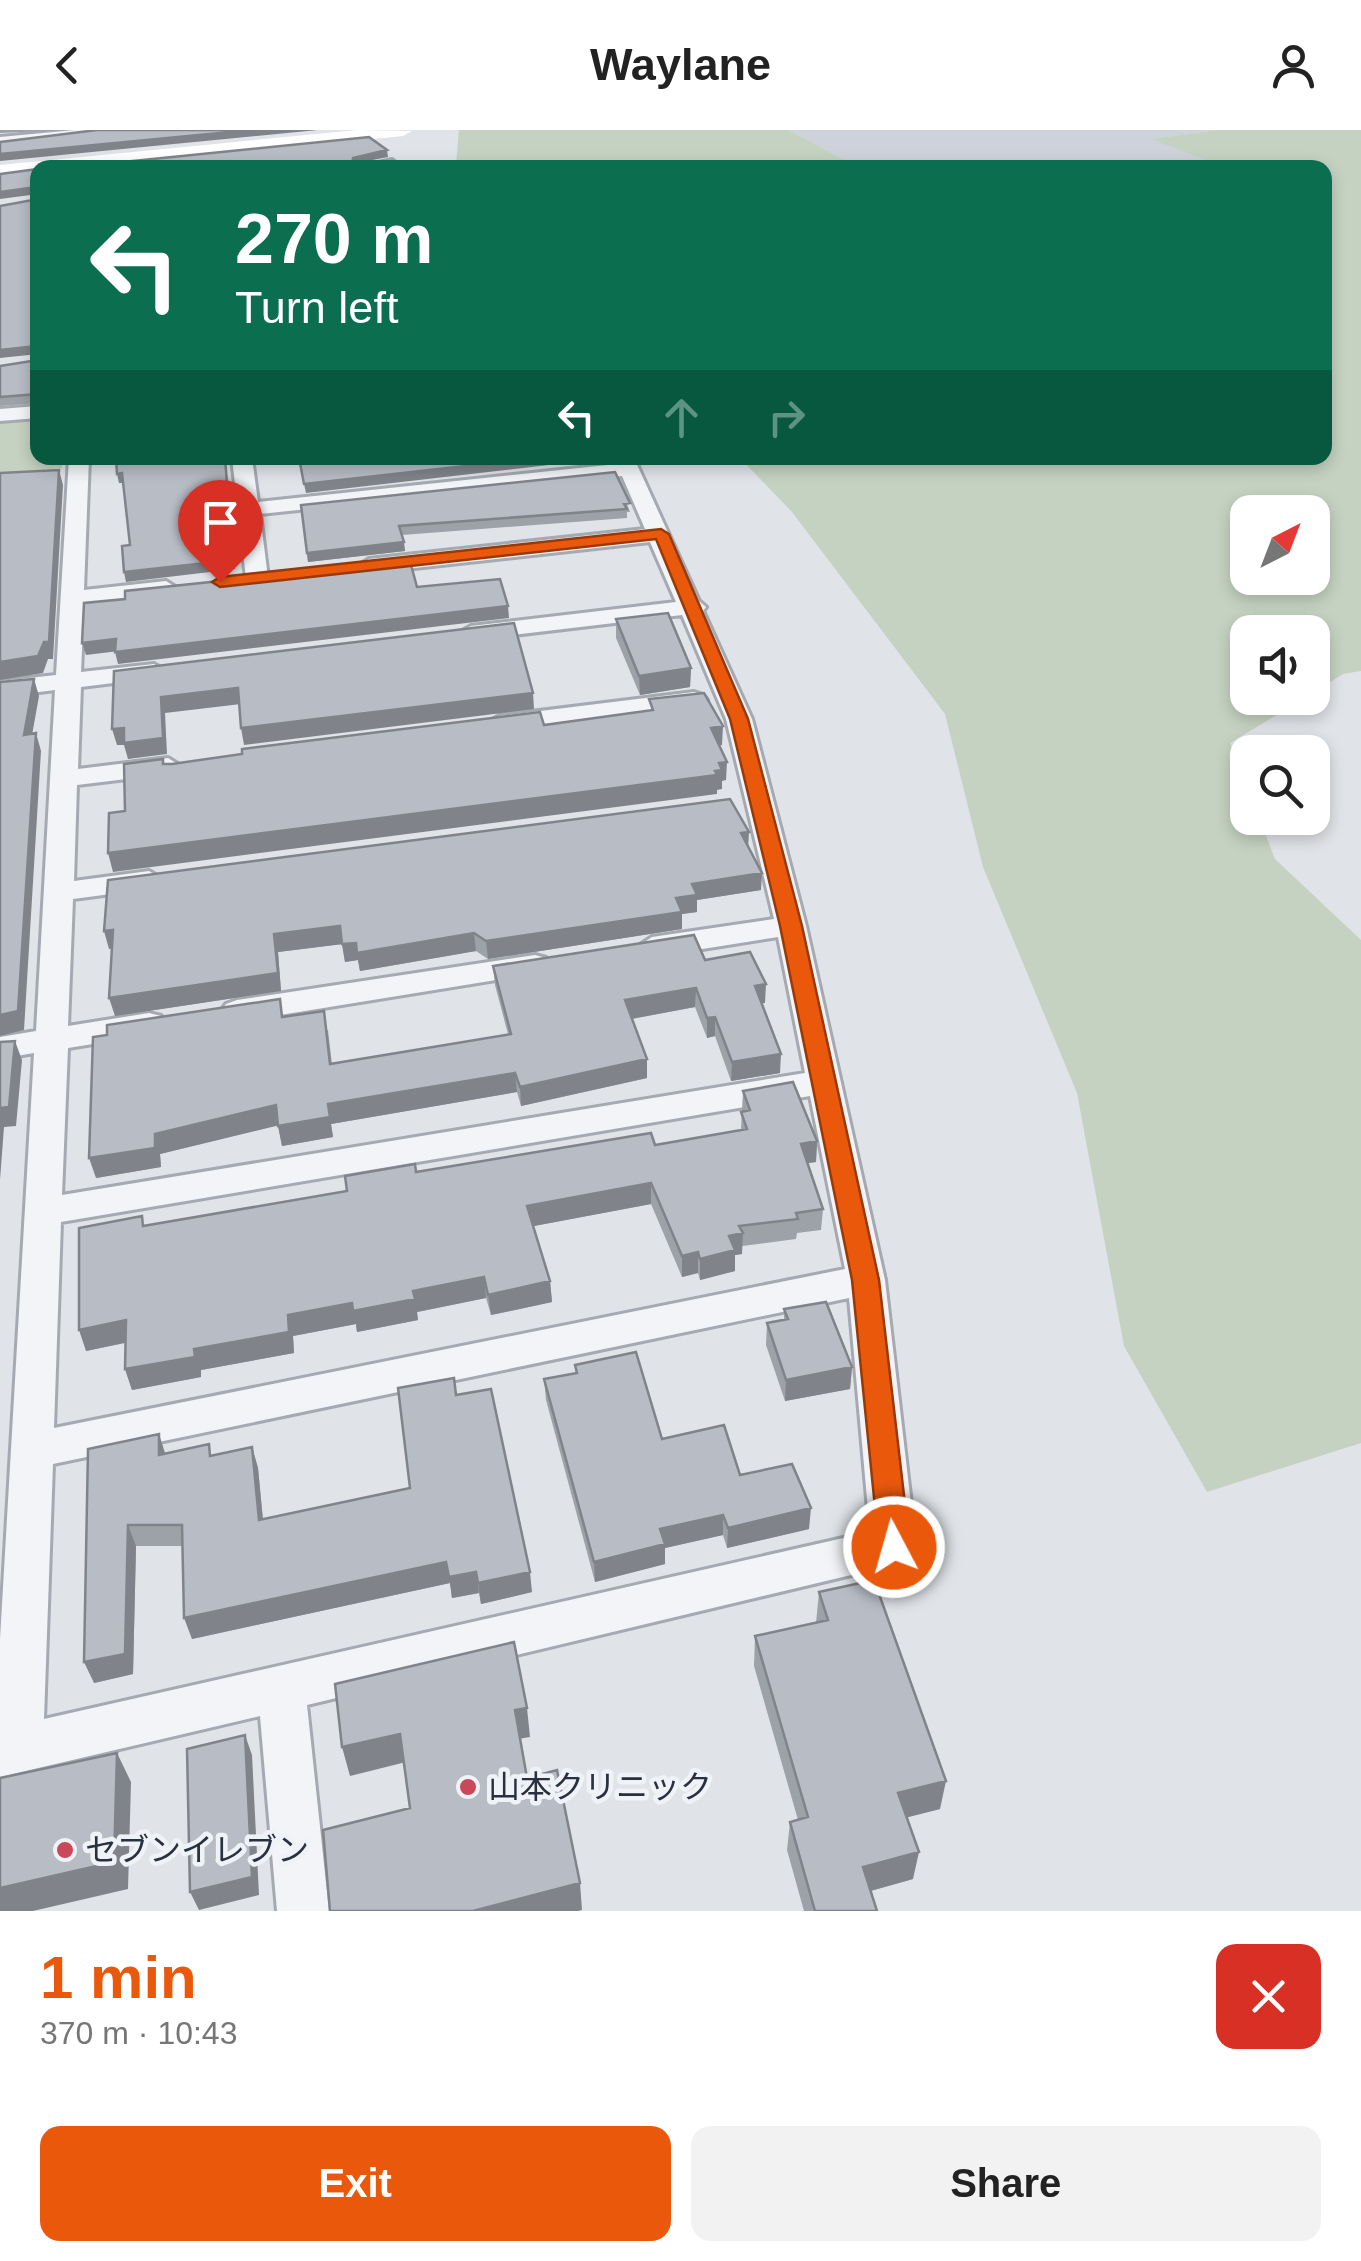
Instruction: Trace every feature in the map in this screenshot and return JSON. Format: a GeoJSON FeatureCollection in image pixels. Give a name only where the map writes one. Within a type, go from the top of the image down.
{"type":"FeatureCollection","features":[{"type":"Feature","properties":{"kind":"street"},"geometry":{"type":"LineString","coordinates":[[0,141],[38,134],[115,130]]}},
{"type":"Feature","properties":{"kind":"street"},"geometry":{"type":"LineString","coordinates":[[115,160],[403,131]]}},
{"type":"Feature","properties":{"kind":"street"},"geometry":{"type":"LineString","coordinates":[[38,134],[53,160]]}},
{"type":"Feature","properties":{"kind":"street"},"geometry":{"type":"LineString","coordinates":[[0,171],[30,168]]}},
{"type":"Feature","properties":{"kind":"street"},"geometry":{"type":"LineString","coordinates":[[0,415],[30,413]]}},
{"type":"Feature","properties":{"kind":"street"},"geometry":{"type":"LineString","coordinates":[[243,465],[257,578]]}},
{"type":"Feature","properties":{"kind":"street"},"geometry":{"type":"LineString","coordinates":[[249,509],[610,465]]}},
{"type":"Feature","properties":{"kind":"street"},"geometry":{"type":"LineString","coordinates":[[72,469],[72,598],[32,1450],[9,1751],[894,1547],[866,1280],[791,926],[748,801],[739,719],[694,607],[627,465]]}},
{"type":"Feature","properties":{"kind":"street"},"geometry":{"type":"LineString","coordinates":[[353,567],[661,534]]}},
{"type":"Feature","properties":{"kind":"street"},"geometry":{"type":"LineString","coordinates":[[72,598],[182,586]]}},
{"type":"Feature","properties":{"kind":"street"},"geometry":{"type":"LineString","coordinates":[[439,637],[694,607]]}},
{"type":"Feature","properties":{"kind":"street"},"geometry":{"type":"LineString","coordinates":[[0,689],[185,667]]}},
{"type":"Feature","properties":{"kind":"street"},"geometry":{"type":"LineString","coordinates":[[473,728],[728,696]]}},
{"type":"Feature","properties":{"kind":"street"},"geometry":{"type":"LineString","coordinates":[[62,779],[199,762]]}},
{"type":"Feature","properties":{"kind":"street"},"geometry":{"type":"LineString","coordinates":[[57,892],[174,877]]}},
{"type":"Feature","properties":{"kind":"street"},"geometry":{"type":"LineString","coordinates":[[616,953],[791,926]]}},
{"type":"Feature","properties":{"kind":"street"},"geometry":{"type":"LineString","coordinates":[[0,1048],[557,962]]}},
{"type":"Feature","properties":{"kind":"street"},"geometry":{"type":"LineString","coordinates":[[42,1212],[823,1082]]}},
{"type":"Feature","properties":{"kind":"street"},"geometry":{"type":"LineString","coordinates":[[32,1450],[866,1280]]}},
{"type":"Feature","properties":{"kind":"street"},"geometry":{"type":"LineString","coordinates":[[280,1689],[304,1911]]}},
{"type":"Feature","properties":{"kind":"shaded area"},"geometry":{"type":"Polygon","coordinates":[[[789,130],[1217,130],[1154,139],[1205,160],[844,160],[789,130]]]}},
{"type":"Feature","properties":{"kind":"green space"},"geometry":{"type":"Polygon","coordinates":[[[459,130],[789,130],[844,160],[456,160],[459,130]]]}},
{"type":"Feature","properties":{"kind":"green space"},"geometry":{"type":"Polygon","coordinates":[[[1217,130],[1361,130],[1361,671],[1343,674],[1330,682],[1330,615],[1230,615],[1230,715],[1277,715],[1243,735],[1230,735],[1230,835],[1266,835],[1275,859],[1361,940],[1361,1443],[1207,1492],[1124,1346],[1077,1093],[983,867],[945,714],[792,512],[747,465],[1332,465],[1332,160],[1204,160],[1152,139],[1217,130]]]}},
{"type":"Feature","properties":{"kind":"green space"},"geometry":{"type":"Polygon","coordinates":[[[30,419],[30,465],[62,465],[62,468],[0,474],[0,421],[30,419]]]}},
{"type":"Feature","properties":{"kind":"building"},"geometry":{"type":"Polygon","coordinates":[[[97,130],[251,130],[0,154],[0,142],[97,130]]]}},
{"type":"Feature","properties":{"kind":"building"},"geometry":{"type":"Polygon","coordinates":[[[369,137],[387,150],[353,160],[142,160],[369,137]]]}},
{"type":"Feature","properties":{"kind":"building"},"geometry":{"type":"Polygon","coordinates":[[[30,170],[30,188],[0,192],[0,174],[30,170]]]}},
{"type":"Feature","properties":{"kind":"building"},"geometry":{"type":"Polygon","coordinates":[[[30,200],[30,347],[0,350],[0,206],[30,200]]]}},
{"type":"Feature","properties":{"kind":"building"},"geometry":{"type":"Polygon","coordinates":[[[30,361],[30,395],[0,397],[0,366],[30,361]]]}},
{"type":"Feature","properties":{"kind":"building"},"geometry":{"type":"Polygon","coordinates":[[[116,465],[226,465],[233,560],[124,572],[122,546],[130,545],[122,473],[117,474],[116,465]]]}},
{"type":"Feature","properties":{"kind":"building"},"geometry":{"type":"Polygon","coordinates":[[[300,465],[474,465],[304,484],[300,465]]]}},
{"type":"Feature","properties":{"kind":"building"},"geometry":{"type":"Polygon","coordinates":[[[59,470],[49,642],[44,642],[38,656],[0,662],[0,473],[59,470]]]}},
{"type":"Feature","properties":{"kind":"building"},"geometry":{"type":"Polygon","coordinates":[[[615,472],[630,503],[624,504],[627,509],[399,526],[404,542],[307,553],[301,505],[615,472]]]}},
{"type":"Feature","properties":{"kind":"building"},"geometry":{"type":"Polygon","coordinates":[[[410,561],[417,587],[500,579],[508,606],[115,652],[116,639],[82,643],[84,603],[125,599],[125,591],[410,561]]]}},
{"type":"Feature","properties":{"kind":"building"},"geometry":{"type":"Polygon","coordinates":[[[668,613],[691,668],[639,676],[616,619],[668,613]]]}},
{"type":"Feature","properties":{"kind":"building"},"geometry":{"type":"Polygon","coordinates":[[[514,623],[533,693],[241,728],[238,688],[161,697],[163,738],[124,743],[124,728],[112,729],[114,671],[514,623]]]}},
{"type":"Feature","properties":{"kind":"building"},"geometry":{"type":"Polygon","coordinates":[[[34,679],[24,735],[36,733],[18,1011],[0,1015],[0,682],[34,679]]]}},
{"type":"Feature","properties":{"kind":"building"},"geometry":{"type":"Polygon","coordinates":[[[704,693],[723,726],[711,728],[727,762],[719,763],[722,770],[715,771],[717,775],[108,853],[109,813],[125,811],[124,764],[163,759],[163,764],[172,764],[242,754],[242,749],[540,712],[544,725],[653,710],[649,699],[704,693]]]}},
{"type":"Feature","properties":{"kind":"building"},"geometry":{"type":"Polygon","coordinates":[[[730,799],[749,832],[741,833],[762,873],[692,884],[697,895],[676,898],[682,912],[486,941],[474,933],[357,953],[356,943],[342,944],[340,926],[274,934],[278,973],[109,998],[113,930],[104,931],[108,880],[730,799]]]}},
{"type":"Feature","properties":{"kind":"building"},"geometry":{"type":"Polygon","coordinates":[[[694,935],[705,960],[750,952],[766,984],[755,986],[781,1054],[732,1062],[715,1017],[707,1018],[696,988],[625,1000],[647,1059],[520,1087],[515,1073],[328,1104],[330,1117],[278,1126],[276,1105],[155,1134],[155,1148],[89,1158],[93,1037],[107,1035],[107,1025],[280,999],[282,1017],[324,1011],[330,1064],[511,1034],[493,966],[694,935]]]}},
{"type":"Feature","properties":{"kind":"building"},"geometry":{"type":"Polygon","coordinates":[[[15,1041],[9,1107],[0,1108],[0,1042],[15,1041]]]}},
{"type":"Feature","properties":{"kind":"building"},"geometry":{"type":"Polygon","coordinates":[[[793,1082],[817,1141],[801,1144],[823,1209],[796,1213],[798,1219],[739,1226],[743,1233],[729,1236],[735,1250],[700,1259],[698,1252],[682,1256],[651,1183],[527,1206],[550,1281],[488,1295],[484,1277],[413,1291],[415,1299],[353,1311],[352,1303],[288,1315],[289,1332],[194,1349],[195,1357],[125,1369],[126,1320],[79,1330],[79,1228],[142,1216],[143,1226],[347,1191],[345,1176],[415,1164],[416,1172],[651,1133],[655,1145],[747,1129],[741,1112],[750,1110],[743,1091],[793,1082]]]}},
{"type":"Feature","properties":{"kind":"building"},"geometry":{"type":"Polygon","coordinates":[[[826,1302],[852,1367],[786,1380],[767,1323],[788,1319],[784,1309],[826,1302]]]}},
{"type":"Feature","properties":{"kind":"building"},"geometry":{"type":"Polygon","coordinates":[[[636,1352],[662,1439],[724,1425],[740,1475],[792,1464],[811,1508],[728,1528],[723,1515],[660,1529],[665,1544],[594,1562],[544,1379],[577,1373],[575,1365],[636,1352]]]}},
{"type":"Feature","properties":{"kind":"building"},"geometry":{"type":"Polygon","coordinates":[[[454,1378],[456,1395],[491,1389],[530,1572],[478,1583],[476,1572],[449,1577],[446,1562],[184,1618],[182,1525],[128,1525],[125,1654],[84,1662],[88,1449],[159,1434],[159,1455],[209,1444],[210,1456],[252,1447],[259,1520],[410,1488],[398,1388],[454,1378]]]}},
{"type":"Feature","properties":{"kind":"building"},"geometry":{"type":"Polygon","coordinates":[[[874,1580],[946,1781],[898,1793],[919,1852],[863,1867],[877,1911],[815,1911],[790,1822],[808,1817],[755,1636],[828,1620],[819,1592],[874,1580]]]}},
{"type":"Feature","properties":{"kind":"building","name":"山本クリニック"},"geometry":{"type":"Polygon","coordinates":[[[514,1642],[527,1708],[515,1710],[527,1778],[557,1770],[580,1883],[473,1911],[330,1911],[323,1830],[410,1808],[400,1734],[342,1747],[335,1684],[514,1642]]]}},
{"type":"Feature","properties":{"kind":"building"},"geometry":{"type":"Polygon","coordinates":[[[245,1735],[252,1877],[190,1892],[187,1749],[245,1735]]]}},
{"type":"Feature","properties":{"kind":"building","name":"セブンイレブン"},"geometry":{"type":"Polygon","coordinates":[[[117,1753],[114,1862],[0,1888],[0,1778],[117,1753]]]}},
{"type":"Feature","properties":{"kind":"place","name":"山本クリニック"},"geometry":{"type":"Point","coordinates":[468,1787]}},
{"type":"Feature","properties":{"kind":"place","name":"セブンイレブン"},"geometry":{"type":"Point","coordinates":[65,1850]}},
{"type":"Feature","properties":{"kind":"route"},"geometry":{"type":"LineString","coordinates":[[220,582],[661,534],[739,719],[791,926],[866,1280],[894,1547]]}}]}
